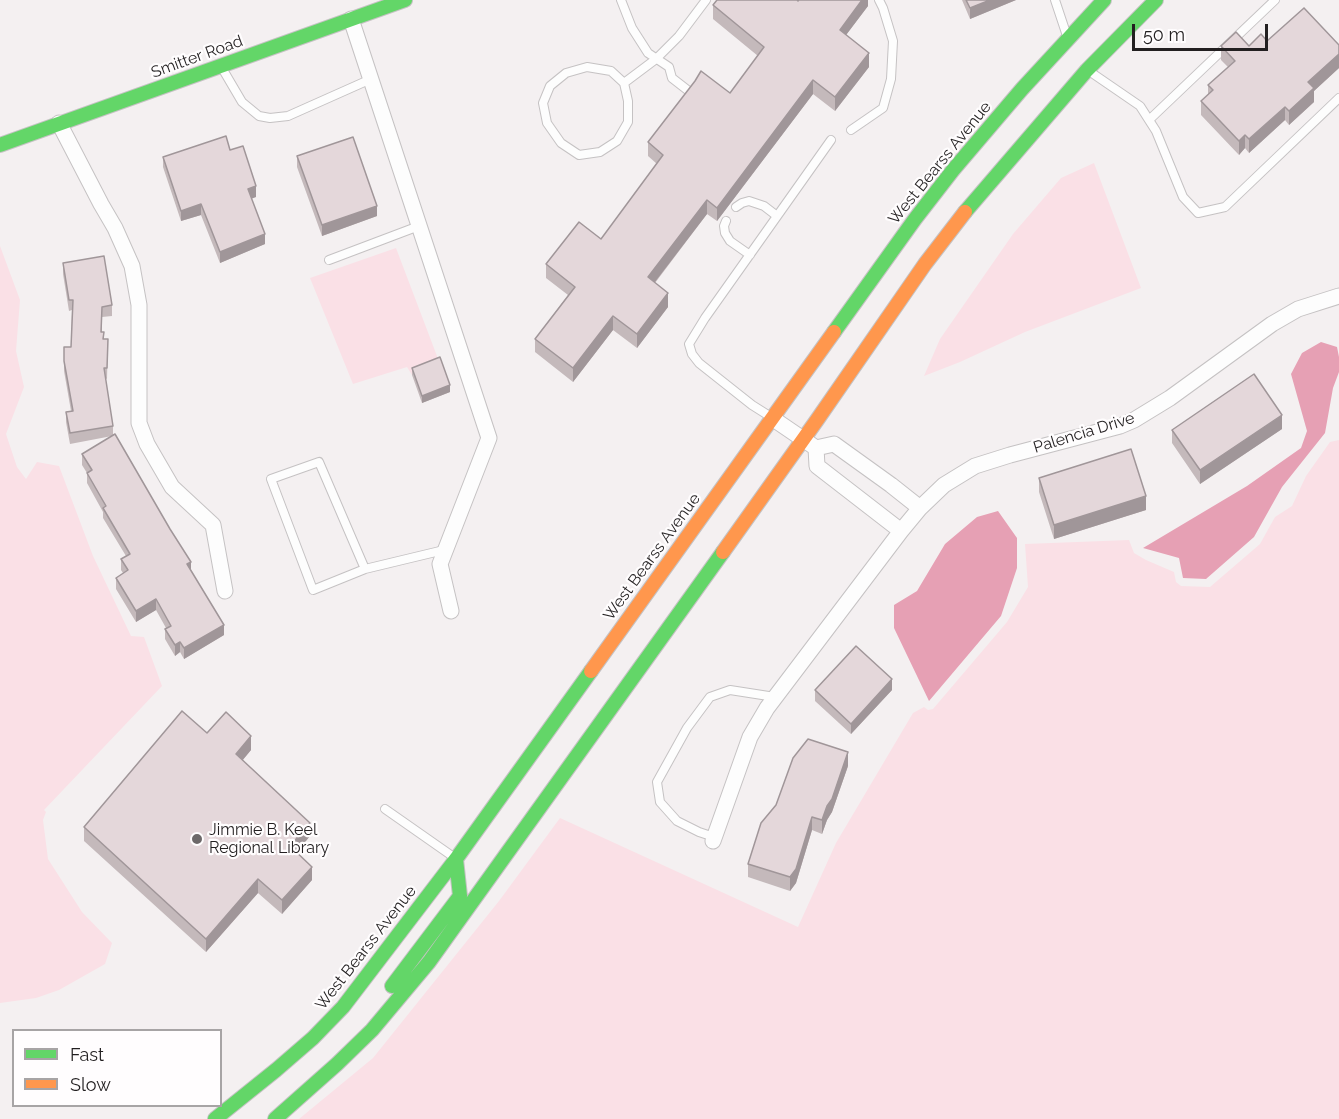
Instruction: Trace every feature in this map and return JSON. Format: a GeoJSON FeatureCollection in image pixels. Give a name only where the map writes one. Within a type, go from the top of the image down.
{"type":"FeatureCollection","features":[{"type":"Feature","properties":{"kind":"main road","name":"Smitter Road"},"geometry":{"type":"LineString","coordinates":[[0,145],[405,0]]}},
{"type":"Feature","properties":{"kind":"main road","name":"West Bearss Avenue"},"geometry":{"type":"LineString","coordinates":[[215,1119],[313,1038],[343,1007],[456,859],[870,280],[953,170],[1022,89],[1104,0]]}},
{"type":"Feature","properties":{"kind":"main road"},"geometry":{"type":"LineString","coordinates":[[275,1119],[304,1095],[372,1030],[429,962],[810,443],[925,264],[1022,144],[1087,70],[1156,0]]}},
{"type":"Feature","properties":{"kind":"main road"},"geometry":{"type":"LineString","coordinates":[[372,1030],[380,1002],[460,896],[456,859]]}},
{"type":"Feature","properties":{"kind":"street"},"geometry":{"type":"LineString","coordinates":[[351,19],[489,438],[440,564],[451,612]]}},
{"type":"Feature","properties":{"kind":"street"},"geometry":{"type":"LineString","coordinates":[[59,123],[115,228],[132,267],[139,305],[139,423],[147,444],[172,487],[213,525],[225,591]]}},
{"type":"Feature","properties":{"kind":"street","name":"Palencia Drive"},"geometry":{"type":"LineString","coordinates":[[713,839],[750,737],[775,697],[920,508],[944,485],[975,466],[1120,426],[1134,420],[1170,398],[1272,324],[1298,309],[1339,296]]}},
{"type":"Feature","properties":{"kind":"street"},"geometry":{"type":"LineString","coordinates":[[772,418],[810,443],[834,444],[920,508]]}},
{"type":"Feature","properties":{"kind":"street"},"geometry":{"type":"LineString","coordinates":[[810,443],[817,466],[902,531]]}},
{"type":"Feature","properties":{"kind":"lane"},"geometry":{"type":"LineString","coordinates":[[621,0],[632,28],[648,53],[669,67],[672,78],[690,92]]}},
{"type":"Feature","properties":{"kind":"lane"},"geometry":{"type":"LineString","coordinates":[[624,83],[679,36],[706,0]]}},
{"type":"Feature","properties":{"kind":"lane"},"geometry":{"type":"LineString","coordinates":[[851,130],[883,108],[891,79],[893,41],[879,0]]}},
{"type":"Feature","properties":{"kind":"lane"},"geometry":{"type":"LineString","coordinates":[[1055,0],[1068,38]]}},
{"type":"Feature","properties":{"kind":"lane"},"geometry":{"type":"LineString","coordinates":[[1149,120],[1275,0]]}},
{"type":"Feature","properties":{"kind":"lane"},"geometry":{"type":"LineString","coordinates":[[220,66],[242,102],[259,116],[270,118],[288,116],[371,79]]}},
{"type":"Feature","properties":{"kind":"lane"},"geometry":{"type":"LineString","coordinates":[[587,67],[611,71],[624,83],[628,101],[628,122],[617,141],[600,152],[579,155],[561,143],[548,123],[543,103],[550,86],[566,73],[587,67]]}},
{"type":"Feature","properties":{"kind":"lane"},"geometry":{"type":"LineString","coordinates":[[1087,70],[1140,106],[1156,131],[1183,197],[1198,213],[1225,207],[1339,98]]}},
{"type":"Feature","properties":{"kind":"lane"},"geometry":{"type":"LineString","coordinates":[[772,418],[699,363],[692,354],[689,344],[831,140]]}},
{"type":"Feature","properties":{"kind":"lane"},"geometry":{"type":"LineString","coordinates":[[736,207],[749,201],[757,203],[777,216]]}},
{"type":"Feature","properties":{"kind":"lane"},"geometry":{"type":"LineString","coordinates":[[726,220],[725,233],[730,241],[750,255]]}},
{"type":"Feature","properties":{"kind":"lane"},"geometry":{"type":"LineString","coordinates":[[329,260],[419,226]]}},
{"type":"Feature","properties":{"kind":"lane"},"geometry":{"type":"LineString","coordinates":[[365,568],[319,462],[271,479],[313,591],[365,568],[446,549]]}},
{"type":"Feature","properties":{"kind":"lane"},"geometry":{"type":"LineString","coordinates":[[713,839],[676,821],[660,802],[657,782],[687,728],[710,697],[730,690],[775,697]]}},
{"type":"Feature","properties":{"kind":"lane"},"geometry":{"type":"LineString","coordinates":[[385,809],[456,859]]}},
{"type":"Feature","properties":{"kind":"shaded area"},"geometry":{"type":"Polygon","coordinates":[[[1094,163],[1141,288],[1025,332],[924,376],[940,339],[1013,234],[1061,178],[1094,163]]]}},
{"type":"Feature","properties":{"kind":"shaded area"},"geometry":{"type":"Polygon","coordinates":[[[0,246],[20,300],[16,351],[24,387],[6,434],[17,467],[26,479],[37,462],[59,466],[93,556],[131,636],[144,637],[162,686],[44,810],[46,812],[43,820],[48,859],[82,912],[112,943],[105,964],[59,990],[36,998],[0,1003],[0,246]]]}},
{"type":"Feature","properties":{"kind":"shaded area"},"geometry":{"type":"Polygon","coordinates":[[[396,248],[440,364],[412,375],[407,367],[353,384],[310,278],[396,248]]]}},
{"type":"Feature","properties":{"kind":"shaded area"},"geometry":{"type":"Polygon","coordinates":[[[1321,342],[1337,347],[1339,357],[1339,372],[1333,388],[1325,433],[1282,487],[1254,537],[1206,579],[1183,578],[1179,558],[1143,548],[1247,486],[1301,448],[1307,431],[1291,374],[1302,353],[1321,342]]]}},
{"type":"Feature","properties":{"kind":"shaded area"},"geometry":{"type":"Polygon","coordinates":[[[1339,440],[1339,1119],[299,1119],[373,1058],[499,901],[560,818],[798,927],[836,843],[913,713],[924,707],[928,710],[933,709],[1007,622],[1028,587],[1025,544],[1129,540],[1134,553],[1174,572],[1176,582],[1181,586],[1210,587],[1260,544],[1275,517],[1292,506],[1306,476],[1330,442],[1339,440]]]}},
{"type":"Feature","properties":{"kind":"shaded area"},"geometry":{"type":"Polygon","coordinates":[[[998,511],[1017,538],[1017,568],[1001,616],[929,701],[894,628],[894,605],[917,591],[945,544],[977,517],[998,511]]]}},
{"type":"Feature","properties":{"kind":"building"},"geometry":{"type":"Polygon","coordinates":[[[717,0],[862,0],[840,30],[869,53],[835,97],[813,80],[717,208],[707,200],[648,277],[668,293],[637,334],[613,316],[573,368],[535,339],[575,287],[546,264],[579,222],[601,239],[663,155],[648,142],[701,71],[730,93],[764,47],[713,5],[717,0]]]}},
{"type":"Feature","properties":{"kind":"building"},"geometry":{"type":"Polygon","coordinates":[[[966,0],[990,0],[970,8],[966,0]]]}},
{"type":"Feature","properties":{"kind":"building"},"geometry":{"type":"Polygon","coordinates":[[[1304,8],[1339,45],[1339,54],[1308,82],[1314,88],[1289,111],[1285,107],[1249,139],[1245,135],[1239,141],[1201,101],[1213,90],[1208,85],[1235,61],[1221,46],[1236,32],[1249,46],[1261,34],[1267,41],[1304,8]]]}},
{"type":"Feature","properties":{"kind":"building"},"geometry":{"type":"Polygon","coordinates":[[[226,136],[230,150],[243,146],[256,186],[248,189],[265,234],[220,252],[201,204],[181,211],[163,157],[226,136]]]}},
{"type":"Feature","properties":{"kind":"building"},"geometry":{"type":"Polygon","coordinates":[[[353,137],[377,206],[322,225],[297,156],[353,137]]]}},
{"type":"Feature","properties":{"kind":"building"},"geometry":{"type":"Polygon","coordinates":[[[104,256],[112,305],[102,307],[101,332],[104,332],[103,339],[108,339],[107,368],[104,368],[113,426],[70,433],[66,412],[73,411],[64,361],[64,347],[71,347],[73,300],[69,300],[63,263],[104,256]]]}},
{"type":"Feature","properties":{"kind":"building"},"geometry":{"type":"Polygon","coordinates":[[[440,357],[450,385],[422,396],[412,368],[440,357]]]}},
{"type":"Feature","properties":{"kind":"building"},"geometry":{"type":"Polygon","coordinates":[[[1254,374],[1282,415],[1200,470],[1172,430],[1254,374]]]}},
{"type":"Feature","properties":{"kind":"building"},"geometry":{"type":"Polygon","coordinates":[[[115,434],[191,562],[187,564],[224,625],[184,648],[180,642],[175,645],[165,629],[171,626],[156,599],[136,611],[116,578],[128,570],[121,559],[130,554],[103,508],[106,506],[87,473],[92,470],[82,454],[115,434]]]}},
{"type":"Feature","properties":{"kind":"building"},"geometry":{"type":"Polygon","coordinates":[[[1131,449],[1146,496],[1054,525],[1039,478],[1131,449]]]}},
{"type":"Feature","properties":{"kind":"building"},"geometry":{"type":"Polygon","coordinates":[[[856,646],[892,679],[851,724],[815,690],[856,646]]]}},
{"type":"Feature","properties":{"kind":"building","name":"Jimmie B. Keel Regional Library"},"geometry":{"type":"Polygon","coordinates":[[[182,711],[207,733],[226,712],[251,736],[236,754],[310,823],[290,846],[312,867],[282,900],[258,879],[206,939],[84,827],[182,711]]]}},
{"type":"Feature","properties":{"kind":"building"},"geometry":{"type":"Polygon","coordinates":[[[808,739],[848,752],[832,799],[822,820],[812,817],[796,869],[790,877],[748,864],[761,823],[776,805],[793,758],[808,739]]]}},
{"type":"Feature","properties":{"kind":"traffic: fast"},"geometry":{"type":"LineString","coordinates":[[0,145],[405,0]]}},
{"type":"Feature","properties":{"kind":"traffic: fast"},"geometry":{"type":"LineString","coordinates":[[834,332],[953,170],[1022,89],[1104,0]]}},
{"type":"Feature","properties":{"kind":"traffic: fast"},"geometry":{"type":"LineString","coordinates":[[965,212],[1087,70],[1156,0]]}},
{"type":"Feature","properties":{"kind":"traffic: fast"},"geometry":{"type":"LineString","coordinates":[[275,1119],[372,1030],[429,962],[723,552]]}},
{"type":"Feature","properties":{"kind":"traffic: fast"},"geometry":{"type":"LineString","coordinates":[[215,1119],[313,1038],[343,1007],[456,859],[591,671]]}},
{"type":"Feature","properties":{"kind":"traffic: fast"},"geometry":{"type":"LineString","coordinates":[[392,986],[460,896],[456,859]]}},
{"type":"Feature","properties":{"kind":"traffic: slow"},"geometry":{"type":"LineString","coordinates":[[723,552],[925,264],[965,212]]}},
{"type":"Feature","properties":{"kind":"traffic: slow"},"geometry":{"type":"LineString","coordinates":[[591,671],[834,332]]}},
{"type":"Feature","properties":{"kind":"place","name":"Jimmie B. Keel Regional Library"},"geometry":{"type":"Point","coordinates":[197,839]}}]}
